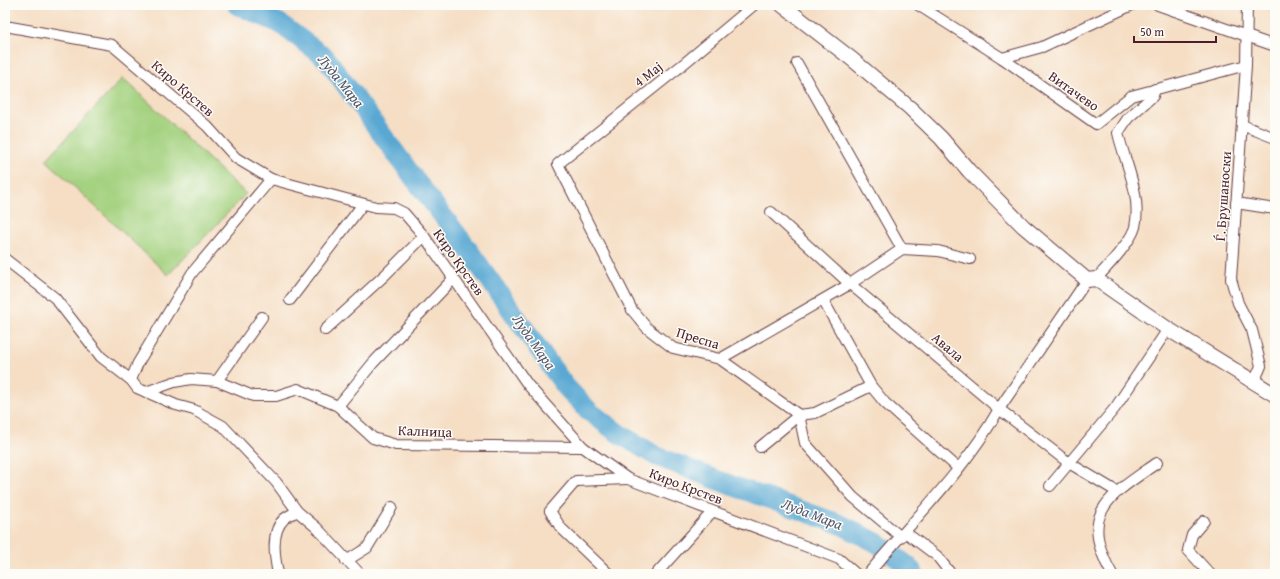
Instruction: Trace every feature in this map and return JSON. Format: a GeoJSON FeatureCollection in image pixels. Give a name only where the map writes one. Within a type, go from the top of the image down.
{"type":"FeatureCollection","features":[{"type":"Feature","properties":{"kind":"main road"},"geometry":{"type":"LineString","coordinates":[[782,5],[853,60],[910,108],[941,138],[969,171],[1023,226],[1091,279],[1168,329],[1275,395]]}},
{"type":"Feature","properties":{"kind":"street","name":"4 Мај"},"geometry":{"type":"LineString","coordinates":[[558,164],[681,66],[754,5]]}},
{"type":"Feature","properties":{"kind":"street","name":"Витачево"},"geometry":{"type":"LineString","coordinates":[[918,5],[1002,58],[1096,124],[1131,96],[1246,65]]}},
{"type":"Feature","properties":{"kind":"street"},"geometry":{"type":"LineString","coordinates":[[1002,58],[1042,47],[1132,5]]}},
{"type":"Feature","properties":{"kind":"street"},"geometry":{"type":"LineString","coordinates":[[1158,5],[1275,46]]}},
{"type":"Feature","properties":{"kind":"street","name":"Ѓ. Брушаноски"},"geometry":{"type":"LineString","coordinates":[[1247,5],[1246,65],[1231,279],[1238,303],[1252,330],[1261,366],[1254,382]]}},
{"type":"Feature","properties":{"kind":"street","name":"Киро Крстев"},"geometry":{"type":"LineString","coordinates":[[5,26],[112,45],[207,126],[236,158],[271,179],[363,204],[376,207],[394,208],[404,213],[424,236],[528,385],[583,447],[628,479],[839,560],[856,574]]}},
{"type":"Feature","properties":{"kind":"street"},"geometry":{"type":"LineString","coordinates":[[797,62],[902,249]]}},
{"type":"Feature","properties":{"kind":"street"},"geometry":{"type":"LineString","coordinates":[[871,571],[903,535],[958,468],[989,427],[999,409],[1091,279],[1111,263],[1134,228],[1136,209],[1135,192],[1118,133],[1128,118],[1153,96],[1155,89]]}},
{"type":"Feature","properties":{"kind":"street"},"geometry":{"type":"LineString","coordinates":[[1242,125],[1275,138]]}},
{"type":"Feature","properties":{"kind":"street","name":"Преспа"},"geometry":{"type":"LineString","coordinates":[[558,164],[632,310],[647,328],[673,348],[720,359],[800,415]]}},
{"type":"Feature","properties":{"kind":"street"},"geometry":{"type":"LineString","coordinates":[[131,380],[138,363],[192,273],[271,179]]}},
{"type":"Feature","properties":{"kind":"street"},"geometry":{"type":"LineString","coordinates":[[1236,203],[1275,209]]}},
{"type":"Feature","properties":{"kind":"street"},"geometry":{"type":"LineString","coordinates":[[290,300],[363,204]]}},
{"type":"Feature","properties":{"kind":"street","name":"Авала"},"geometry":{"type":"LineString","coordinates":[[771,212],[850,284],[999,409],[1069,463],[1116,491]]}},
{"type":"Feature","properties":{"kind":"street"},"geometry":{"type":"LineString","coordinates":[[325,330],[385,275],[424,236]]}},
{"type":"Feature","properties":{"kind":"street"},"geometry":{"type":"LineString","coordinates":[[720,359],[850,284],[902,249],[938,251],[970,259]]}},
{"type":"Feature","properties":{"kind":"street"},"geometry":{"type":"LineString","coordinates":[[5,259],[55,298],[100,357],[131,380],[137,388],[176,405],[194,410],[223,426],[276,482],[298,511],[317,528],[346,561],[360,574]]}},
{"type":"Feature","properties":{"kind":"street"},"geometry":{"type":"LineString","coordinates":[[338,406],[373,363],[453,279]]}},
{"type":"Feature","properties":{"kind":"street"},"geometry":{"type":"LineString","coordinates":[[823,300],[871,386],[885,403],[958,468]]}},
{"type":"Feature","properties":{"kind":"street"},"geometry":{"type":"LineString","coordinates":[[216,381],[262,317]]}},
{"type":"Feature","properties":{"kind":"street"},"geometry":{"type":"LineString","coordinates":[[1050,486],[1115,408],[1168,329]]}},
{"type":"Feature","properties":{"kind":"street","name":"Калница"},"geometry":{"type":"LineString","coordinates":[[146,392],[174,382],[191,379],[216,381],[253,396],[276,396],[298,390],[338,406],[372,438],[396,445],[583,447]]}},
{"type":"Feature","properties":{"kind":"street"},"geometry":{"type":"LineString","coordinates":[[760,447],[800,415],[815,413],[871,386]]}},
{"type":"Feature","properties":{"kind":"street"},"geometry":{"type":"LineString","coordinates":[[800,415],[805,444],[853,497],[903,535],[937,556],[951,574]]}},
{"type":"Feature","properties":{"kind":"street"},"geometry":{"type":"LineString","coordinates":[[1112,574],[1103,560],[1097,538],[1098,515],[1116,491],[1157,462]]}},
{"type":"Feature","properties":{"kind":"street"},"geometry":{"type":"LineString","coordinates":[[609,574],[561,528],[550,512],[576,481],[628,479]]}},
{"type":"Feature","properties":{"kind":"street"},"geometry":{"type":"LineString","coordinates":[[346,561],[367,548],[392,507]]}},
{"type":"Feature","properties":{"kind":"street"},"geometry":{"type":"LineString","coordinates":[[278,574],[274,556],[276,536],[283,520],[298,511]]}},
{"type":"Feature","properties":{"kind":"street"},"geometry":{"type":"LineString","coordinates":[[656,574],[712,512]]}},
{"type":"Feature","properties":{"kind":"street"},"geometry":{"type":"LineString","coordinates":[[1204,521],[1192,535],[1188,550],[1210,574]]}},
{"type":"Feature","properties":{"kind":"green space"},"geometry":{"type":"Polygon","coordinates":[[[123,78],[246,194],[168,275],[46,160],[123,78]]]}},
{"type":"Feature","properties":{"kind":"waterway","name":"Луда Мара"},"geometry":{"type":"LineString","coordinates":[[237,5],[279,23],[326,58],[462,241],[565,386],[590,412],[618,433],[656,456],[725,483],[842,525],[877,543],[908,566],[914,574]]}}]}
